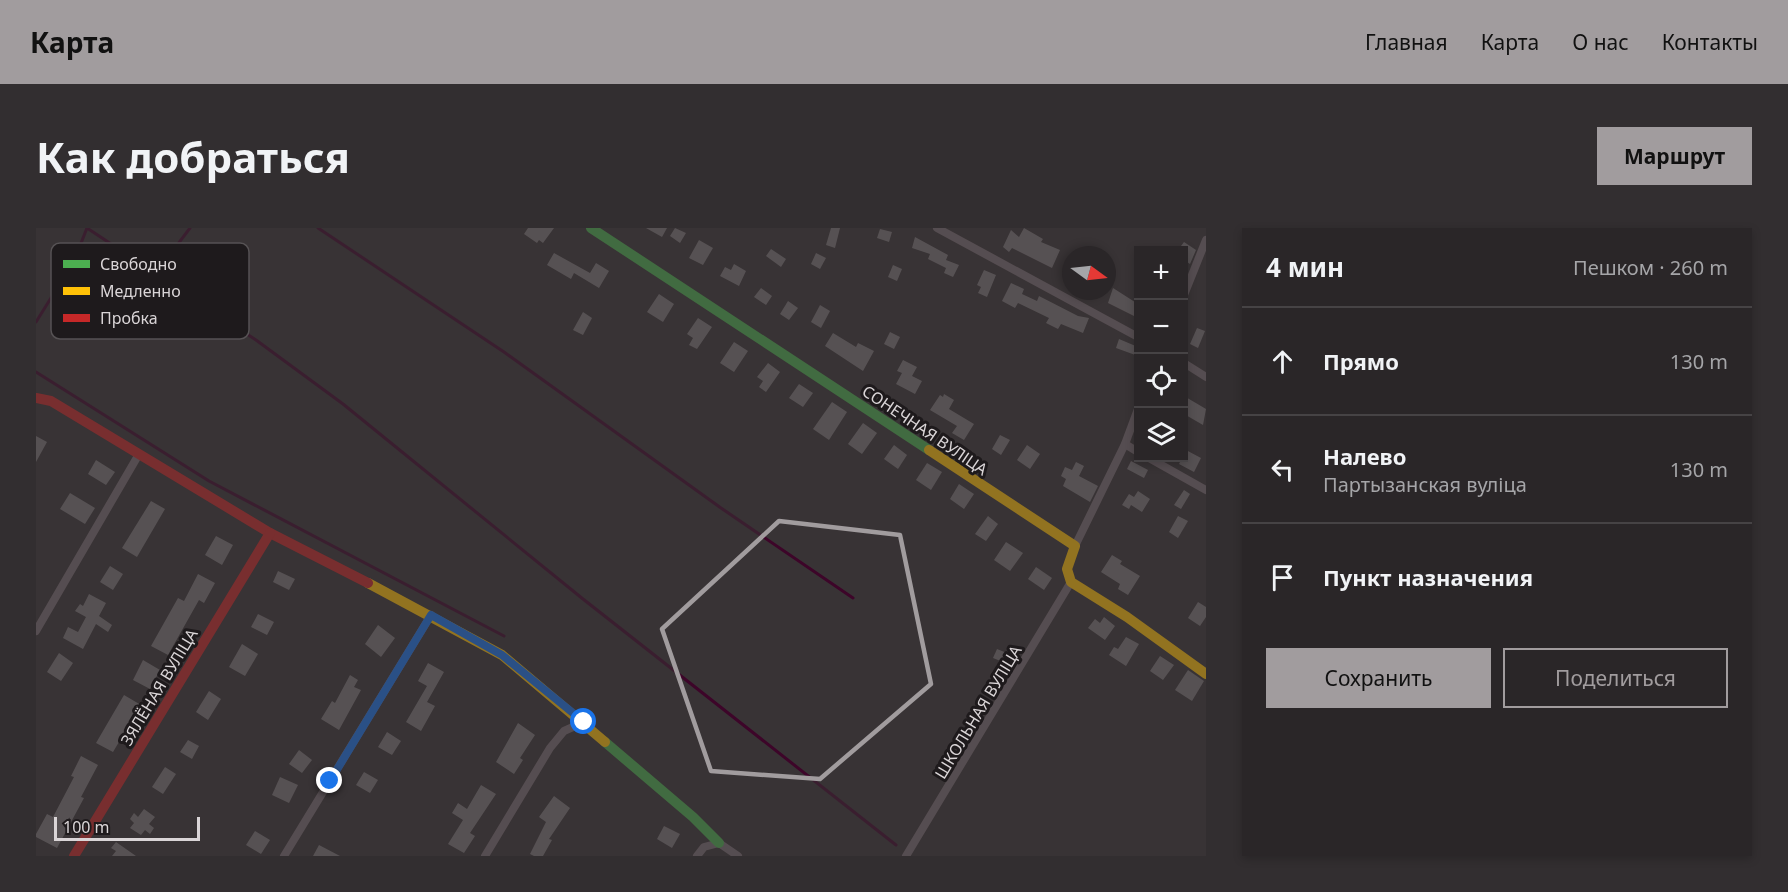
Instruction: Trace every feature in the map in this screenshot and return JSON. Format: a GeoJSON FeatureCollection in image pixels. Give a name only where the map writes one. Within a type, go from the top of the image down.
{"type":"FeatureCollection","features":[{"type":"Feature","properties":{"kind":"street","name":"СОНЕЧНАЯ ВУЛІЦА"},"geometry":{"type":"LineString","coordinates":[[591,228],[1075,546]]}},
{"type":"Feature","properties":{"kind":"street"},"geometry":{"type":"LineString","coordinates":[[937,228],[1134,335]]}},
{"type":"Feature","properties":{"kind":"street"},"geometry":{"type":"LineString","coordinates":[[1188,285],[1206,240]]}},
{"type":"Feature","properties":{"kind":"street"},"geometry":{"type":"LineString","coordinates":[[1188,366],[1206,377]]}},
{"type":"Feature","properties":{"kind":"street"},"geometry":{"type":"LineString","coordinates":[[36,399],[51,401],[270,533],[431,615],[502,655],[584,722],[621,758],[693,817],[719,843],[738,856]]}},
{"type":"Feature","properties":{"kind":"street"},"geometry":{"type":"LineString","coordinates":[[1134,420],[1125,444],[1075,546],[1067,569],[1071,582],[1127,617],[1206,674]]}},
{"type":"Feature","properties":{"kind":"street"},"geometry":{"type":"LineString","coordinates":[[1125,444],[1134,450]]}},
{"type":"Feature","properties":{"kind":"street"},"geometry":{"type":"LineString","coordinates":[[36,631],[139,454]]}},
{"type":"Feature","properties":{"kind":"street"},"geometry":{"type":"LineString","coordinates":[[1156,462],[1206,490]]}},
{"type":"Feature","properties":{"kind":"street","name":"ЗЯЛЁНАЯ ВУЛІЦА"},"geometry":{"type":"LineString","coordinates":[[74,856],[270,533]]}},
{"type":"Feature","properties":{"kind":"street","name":"ШКОЛЬНАЯ ВУЛІЦА"},"geometry":{"type":"LineString","coordinates":[[906,856],[1071,582]]}},
{"type":"Feature","properties":{"kind":"street"},"geometry":{"type":"LineString","coordinates":[[284,856],[431,615]]}},
{"type":"Feature","properties":{"kind":"street"},"geometry":{"type":"LineString","coordinates":[[485,856],[550,748],[564,730],[584,722]]}},
{"type":"Feature","properties":{"kind":"street"},"geometry":{"type":"LineString","coordinates":[[697,856],[704,847],[719,843]]}},
{"type":"Feature","properties":{"kind":"highlighted area"},"geometry":{"type":"Polygon","coordinates":[[[779,521],[900,535],[931,684],[820,779],[711,771],[662,629],[779,521]]]}},
{"type":"Feature","properties":{"kind":"building"},"geometry":{"type":"Polygon","coordinates":[[[528,228],[554,228],[543,243],[539,240],[537,243],[524,234],[528,228]]]}},
{"type":"Feature","properties":{"kind":"building"},"geometry":{"type":"Polygon","coordinates":[[[646,228],[667,228],[662,237],[646,228]]]}},
{"type":"Feature","properties":{"kind":"building"},"geometry":{"type":"Polygon","coordinates":[[[675,228],[686,233],[680,243],[670,236],[675,228]]]}},
{"type":"Feature","properties":{"kind":"building"},"geometry":{"type":"Polygon","coordinates":[[[831,228],[840,228],[835,248],[826,245],[831,228]]]}},
{"type":"Feature","properties":{"kind":"building"},"geometry":{"type":"Polygon","coordinates":[[[1024,228],[1043,239],[1041,242],[1060,250],[1052,268],[1012,248],[1009,252],[1003,247],[1011,230],[1019,237],[1024,228]]]}},
{"type":"Feature","properties":{"kind":"building"},"geometry":{"type":"Polygon","coordinates":[[[880,229],[892,232],[889,242],[877,238],[880,229]]]}},
{"type":"Feature","properties":{"kind":"building"},"geometry":{"type":"Polygon","coordinates":[[[915,237],[948,255],[946,260],[959,265],[953,277],[944,273],[946,268],[928,259],[930,254],[912,248],[915,237]]]}},
{"type":"Feature","properties":{"kind":"building"},"geometry":{"type":"Polygon","coordinates":[[[699,240],[713,248],[703,265],[689,258],[699,240]]]}},
{"type":"Feature","properties":{"kind":"building"},"geometry":{"type":"Polygon","coordinates":[[[1184,242],[1196,250],[1190,264],[1188,263],[1188,246],[1181,246],[1184,242]]]}},
{"type":"Feature","properties":{"kind":"building"},"geometry":{"type":"Polygon","coordinates":[[[771,249],[786,259],[781,267],[766,256],[771,249]]]}},
{"type":"Feature","properties":{"kind":"building"},"geometry":{"type":"Polygon","coordinates":[[[554,253],[590,273],[596,263],[609,271],[599,288],[574,273],[571,279],[547,265],[554,253]]]}},
{"type":"Feature","properties":{"kind":"building"},"geometry":{"type":"Polygon","coordinates":[[[816,253],[826,258],[820,269],[811,264],[816,253]]]}},
{"type":"Feature","properties":{"kind":"building"},"geometry":{"type":"Polygon","coordinates":[[[734,264],[746,271],[739,286],[720,276],[725,267],[731,270],[734,264]]]}},
{"type":"Feature","properties":{"kind":"building"},"geometry":{"type":"Polygon","coordinates":[[[893,265],[902,269],[897,281],[888,277],[893,265]]]}},
{"type":"Feature","properties":{"kind":"building"},"geometry":{"type":"Polygon","coordinates":[[[984,270],[996,275],[987,297],[978,293],[981,287],[977,285],[984,270]]]}},
{"type":"Feature","properties":{"kind":"building"},"geometry":{"type":"Polygon","coordinates":[[[1011,283],[1024,289],[1022,294],[1037,301],[1039,296],[1078,316],[1089,318],[1083,333],[1061,324],[1058,329],[1046,323],[1049,318],[1018,303],[1015,308],[1002,301],[1011,283]]]}},
{"type":"Feature","properties":{"kind":"building"},"geometry":{"type":"Polygon","coordinates":[[[761,288],[772,296],[766,305],[754,297],[761,288]]]}},
{"type":"Feature","properties":{"kind":"building"},"geometry":{"type":"Polygon","coordinates":[[[1116,290],[1134,301],[1134,316],[1108,303],[1109,300],[1116,300],[1116,290]]]}},
{"type":"Feature","properties":{"kind":"building"},"geometry":{"type":"Polygon","coordinates":[[[659,294],[674,304],[663,322],[647,312],[659,294]]]}},
{"type":"Feature","properties":{"kind":"building"},"geometry":{"type":"Polygon","coordinates":[[[788,301],[798,308],[789,320],[780,314],[788,301]]]}},
{"type":"Feature","properties":{"kind":"building"},"geometry":{"type":"Polygon","coordinates":[[[820,305],[830,311],[821,328],[811,322],[820,305]]]}},
{"type":"Feature","properties":{"kind":"building"},"geometry":{"type":"Polygon","coordinates":[[[583,312],[592,318],[583,335],[573,330],[583,312]]]}},
{"type":"Feature","properties":{"kind":"building"},"geometry":{"type":"Polygon","coordinates":[[[698,318],[712,327],[697,349],[689,345],[693,338],[687,334],[698,318]]]}},
{"type":"Feature","properties":{"kind":"building"},"geometry":{"type":"Polygon","coordinates":[[[1197,328],[1205,331],[1198,348],[1190,344],[1197,328]]]}},
{"type":"Feature","properties":{"kind":"building"},"geometry":{"type":"Polygon","coordinates":[[[890,332],[900,337],[894,349],[884,344],[890,332]]]}},
{"type":"Feature","properties":{"kind":"building"},"geometry":{"type":"Polygon","coordinates":[[[833,333],[856,347],[858,343],[874,351],[863,371],[825,346],[833,333]]]}},
{"type":"Feature","properties":{"kind":"building"},"geometry":{"type":"Polygon","coordinates":[[[1119,339],[1134,345],[1134,355],[1116,348],[1119,339]]]}},
{"type":"Feature","properties":{"kind":"building"},"geometry":{"type":"Polygon","coordinates":[[[734,342],[748,351],[734,372],[720,363],[734,342]]]}},
{"type":"Feature","properties":{"kind":"building"},"geometry":{"type":"Polygon","coordinates":[[[903,360],[917,367],[912,376],[922,381],[915,394],[896,384],[902,373],[897,371],[903,360]]]}},
{"type":"Feature","properties":{"kind":"building"},"geometry":{"type":"Polygon","coordinates":[[[768,363],[780,372],[766,392],[759,387],[763,381],[757,377],[768,363]]]}},
{"type":"Feature","properties":{"kind":"building"},"geometry":{"type":"Polygon","coordinates":[[[799,384],[813,393],[803,407],[789,398],[799,384]]]}},
{"type":"Feature","properties":{"kind":"building"},"geometry":{"type":"Polygon","coordinates":[[[944,394],[954,400],[949,409],[974,424],[964,440],[952,433],[957,426],[930,410],[940,395],[943,397],[944,394]]]}},
{"type":"Feature","properties":{"kind":"building"},"geometry":{"type":"Polygon","coordinates":[[[1188,398],[1206,409],[1203,425],[1188,416],[1188,398]]]}},
{"type":"Feature","properties":{"kind":"building"},"geometry":{"type":"Polygon","coordinates":[[[832,402],[847,412],[829,440],[813,429],[832,402]]]}},
{"type":"Feature","properties":{"kind":"building"},"geometry":{"type":"Polygon","coordinates":[[[863,423],[877,433],[862,454],[848,444],[863,423]]]}},
{"type":"Feature","properties":{"kind":"building"},"geometry":{"type":"Polygon","coordinates":[[[1000,435],[1010,440],[1001,455],[992,449],[1000,435]]]}},
{"type":"Feature","properties":{"kind":"building"},"geometry":{"type":"Polygon","coordinates":[[[36,436],[47,442],[36,462],[36,436]]]}},
{"type":"Feature","properties":{"kind":"building"},"geometry":{"type":"Polygon","coordinates":[[[894,445],[907,455],[898,469],[884,459],[894,445]]]}},
{"type":"Feature","properties":{"kind":"building"},"geometry":{"type":"Polygon","coordinates":[[[1027,445],[1040,454],[1030,469],[1017,460],[1027,445]]]}},
{"type":"Feature","properties":{"kind":"building"},"geometry":{"type":"Polygon","coordinates":[[[1188,451],[1201,458],[1194,472],[1179,464],[1188,462],[1188,451]]]}},
{"type":"Feature","properties":{"kind":"building"},"geometry":{"type":"Polygon","coordinates":[[[96,460],[115,472],[106,485],[88,474],[96,460]]]}},
{"type":"Feature","properties":{"kind":"building"},"geometry":{"type":"Polygon","coordinates":[[[1131,461],[1148,470],[1144,478],[1127,469],[1131,461]]]}},
{"type":"Feature","properties":{"kind":"building"},"geometry":{"type":"Polygon","coordinates":[[[1076,462],[1084,466],[1079,476],[1098,486],[1090,502],[1063,486],[1066,479],[1061,476],[1065,467],[1072,470],[1076,462]]]}},
{"type":"Feature","properties":{"kind":"building"},"geometry":{"type":"Polygon","coordinates":[[[927,463],[942,472],[931,490],[916,480],[927,463]]]}},
{"type":"Feature","properties":{"kind":"building"},"geometry":{"type":"Polygon","coordinates":[[[959,484],[974,494],[964,509],[950,499],[959,484]]]}},
{"type":"Feature","properties":{"kind":"building"},"geometry":{"type":"Polygon","coordinates":[[[1184,490],[1190,494],[1181,509],[1174,505],[1184,490]]]}},
{"type":"Feature","properties":{"kind":"building"},"geometry":{"type":"Polygon","coordinates":[[[1138,491],[1150,499],[1142,512],[1131,505],[1129,509],[1122,505],[1129,494],[1134,497],[1138,491]]]}},
{"type":"Feature","properties":{"kind":"building"},"geometry":{"type":"Polygon","coordinates":[[[70,493],[95,508],[85,524],[60,509],[70,493]]]}},
{"type":"Feature","properties":{"kind":"building"},"geometry":{"type":"Polygon","coordinates":[[[151,501],[165,509],[137,557],[122,548],[151,501]]]}},
{"type":"Feature","properties":{"kind":"building"},"geometry":{"type":"Polygon","coordinates":[[[988,516],[998,524],[986,541],[975,534],[988,516]]]}},
{"type":"Feature","properties":{"kind":"building"},"geometry":{"type":"Polygon","coordinates":[[[1178,516],[1188,521],[1178,538],[1169,532],[1178,516]]]}},
{"type":"Feature","properties":{"kind":"building"},"geometry":{"type":"Polygon","coordinates":[[[216,536],[233,545],[222,565],[205,555],[216,536]]]}},
{"type":"Feature","properties":{"kind":"building"},"geometry":{"type":"Polygon","coordinates":[[[1006,542],[1023,553],[1010,571],[994,560],[1006,542]]]}},
{"type":"Feature","properties":{"kind":"building"},"geometry":{"type":"Polygon","coordinates":[[[1112,555],[1122,561],[1120,564],[1140,576],[1128,595],[1118,589],[1120,584],[1101,572],[1112,555]]]}},
{"type":"Feature","properties":{"kind":"building"},"geometry":{"type":"Polygon","coordinates":[[[110,566],[123,574],[113,590],[100,582],[110,566]]]}},
{"type":"Feature","properties":{"kind":"building"},"geometry":{"type":"Polygon","coordinates":[[[1036,567],[1052,578],[1044,590],[1028,579],[1036,567]]]}},
{"type":"Feature","properties":{"kind":"building"},"geometry":{"type":"Polygon","coordinates":[[[278,571],[295,579],[289,590],[273,582],[278,571]]]}},
{"type":"Feature","properties":{"kind":"building"},"geometry":{"type":"Polygon","coordinates":[[[198,574],[215,583],[204,603],[199,600],[168,655],[151,646],[178,598],[184,601],[198,574]]]}},
{"type":"Feature","properties":{"kind":"building"},"geometry":{"type":"Polygon","coordinates":[[[89,594],[106,603],[99,616],[112,625],[108,632],[96,624],[83,649],[63,638],[68,627],[78,632],[86,617],[75,611],[80,604],[83,606],[89,594]]]}},
{"type":"Feature","properties":{"kind":"building"},"geometry":{"type":"Polygon","coordinates":[[[1198,602],[1206,607],[1206,617],[1200,626],[1188,618],[1198,602]]]}},
{"type":"Feature","properties":{"kind":"building"},"geometry":{"type":"Polygon","coordinates":[[[258,614],[274,622],[267,635],[251,627],[258,614]]]}},
{"type":"Feature","properties":{"kind":"building"},"geometry":{"type":"Polygon","coordinates":[[[1104,617],[1115,626],[1105,640],[1088,628],[1095,619],[1100,623],[1104,617]]]}},
{"type":"Feature","properties":{"kind":"building"},"geometry":{"type":"Polygon","coordinates":[[[378,625],[395,638],[381,657],[365,644],[378,625]]]}},
{"type":"Feature","properties":{"kind":"building"},"geometry":{"type":"Polygon","coordinates":[[[1126,637],[1139,644],[1126,666],[1109,655],[1114,647],[1118,649],[1126,637]]]}},
{"type":"Feature","properties":{"kind":"building"},"geometry":{"type":"Polygon","coordinates":[[[242,644],[258,654],[245,676],[229,667],[242,644]]]}},
{"type":"Feature","properties":{"kind":"building"},"geometry":{"type":"Polygon","coordinates":[[[997,649],[1007,653],[1003,662],[993,658],[997,649]]]}},
{"type":"Feature","properties":{"kind":"building"},"geometry":{"type":"Polygon","coordinates":[[[59,653],[73,663],[61,681],[47,672],[59,653]]]}},
{"type":"Feature","properties":{"kind":"building"},"geometry":{"type":"Polygon","coordinates":[[[1160,656],[1174,665],[1163,680],[1150,671],[1160,656]]]}},
{"type":"Feature","properties":{"kind":"building"},"geometry":{"type":"Polygon","coordinates":[[[143,660],[160,670],[150,689],[133,680],[143,660]]]}},
{"type":"Feature","properties":{"kind":"building"},"geometry":{"type":"Polygon","coordinates":[[[428,663],[444,672],[427,702],[435,706],[421,731],[406,722],[427,686],[418,681],[428,663]]]}},
{"type":"Feature","properties":{"kind":"building"},"geometry":{"type":"Polygon","coordinates":[[[1188,670],[1204,681],[1192,701],[1175,690],[1188,670]]]}},
{"type":"Feature","properties":{"kind":"building"},"geometry":{"type":"Polygon","coordinates":[[[350,675],[358,680],[354,687],[361,690],[339,730],[321,719],[332,701],[335,703],[350,675]]]}},
{"type":"Feature","properties":{"kind":"building"},"geometry":{"type":"Polygon","coordinates":[[[209,691],[221,699],[208,720],[196,712],[209,691]]]}},
{"type":"Feature","properties":{"kind":"building"},"geometry":{"type":"Polygon","coordinates":[[[124,695],[141,705],[113,752],[96,743],[124,695]]]}},
{"type":"Feature","properties":{"kind":"building"},"geometry":{"type":"Polygon","coordinates":[[[518,723],[535,735],[520,758],[523,760],[514,774],[496,762],[518,723]]]}},
{"type":"Feature","properties":{"kind":"building"},"geometry":{"type":"Polygon","coordinates":[[[387,732],[401,741],[392,755],[378,747],[387,732]]]}},
{"type":"Feature","properties":{"kind":"building"},"geometry":{"type":"Polygon","coordinates":[[[188,740],[199,746],[192,759],[180,752],[188,740]]]}},
{"type":"Feature","properties":{"kind":"building"},"geometry":{"type":"Polygon","coordinates":[[[299,750],[312,760],[302,773],[289,764],[299,750]]]}},
{"type":"Feature","properties":{"kind":"building"},"geometry":{"type":"Polygon","coordinates":[[[81,756],[98,765],[81,797],[84,798],[57,848],[36,837],[36,834],[47,814],[53,817],[74,777],[71,776],[81,756]]]}},
{"type":"Feature","properties":{"kind":"building"},"geometry":{"type":"Polygon","coordinates":[[[165,767],[176,774],[163,794],[152,787],[165,767]]]}},
{"type":"Feature","properties":{"kind":"building"},"geometry":{"type":"Polygon","coordinates":[[[364,772],[378,780],[370,793],[356,785],[364,772]]]}},
{"type":"Feature","properties":{"kind":"building"},"geometry":{"type":"Polygon","coordinates":[[[280,777],[298,785],[289,803],[272,795],[280,777]]]}},
{"type":"Feature","properties":{"kind":"building"},"geometry":{"type":"Polygon","coordinates":[[[481,785],[496,794],[470,833],[475,836],[464,853],[448,844],[463,820],[452,813],[458,803],[467,809],[481,785]]]}},
{"type":"Feature","properties":{"kind":"building"},"geometry":{"type":"Polygon","coordinates":[[[554,796],[570,808],[549,839],[552,840],[543,856],[534,856],[530,854],[546,822],[539,817],[554,796]]]}},
{"type":"Feature","properties":{"kind":"building"},"geometry":{"type":"Polygon","coordinates":[[[144,809],[155,817],[149,824],[154,828],[150,834],[145,830],[141,835],[130,828],[134,823],[130,819],[134,813],[138,817],[144,809]]]}},
{"type":"Feature","properties":{"kind":"building"},"geometry":{"type":"Polygon","coordinates":[[[664,826],[680,834],[672,848],[657,839],[664,826]]]}},
{"type":"Feature","properties":{"kind":"building"},"geometry":{"type":"Polygon","coordinates":[[[255,831],[270,840],[261,854],[246,845],[255,831]]]}},
{"type":"Feature","properties":{"kind":"building"},"geometry":{"type":"Polygon","coordinates":[[[116,842],[136,856],[112,856],[116,851],[111,848],[116,842]]]}},
{"type":"Feature","properties":{"kind":"building"},"geometry":{"type":"Polygon","coordinates":[[[319,845],[340,856],[313,856],[319,845]]]}},
{"type":"Feature","properties":{"kind":"waterway"},"geometry":{"type":"LineString","coordinates":[[87,228],[110,243]]}},
{"type":"Feature","properties":{"kind":"waterway"},"geometry":{"type":"LineString","coordinates":[[81,243],[87,228]]}},
{"type":"Feature","properties":{"kind":"waterway"},"geometry":{"type":"LineString","coordinates":[[179,243],[190,228]]}},
{"type":"Feature","properties":{"kind":"waterway"},"geometry":{"type":"LineString","coordinates":[[318,228],[504,352],[721,508],[853,598]]}},
{"type":"Feature","properties":{"kind":"waterway"},"geometry":{"type":"LineString","coordinates":[[36,322],[51,298]]}},
{"type":"Feature","properties":{"kind":"waterway"},"geometry":{"type":"LineString","coordinates":[[249,335],[343,404],[583,599],[896,845]]}},
{"type":"Feature","properties":{"kind":"waterway"},"geometry":{"type":"LineString","coordinates":[[36,372],[209,481],[504,636]]}},
{"type":"Feature","properties":{"kind":"traffic: fast"},"geometry":{"type":"LineString","coordinates":[[591,228],[929,450]]}},
{"type":"Feature","properties":{"kind":"traffic: fast"},"geometry":{"type":"LineString","coordinates":[[605,742],[693,817],[719,843]]}},
{"type":"Feature","properties":{"kind":"traffic: slow"},"geometry":{"type":"LineString","coordinates":[[929,450],[1075,546],[1067,569],[1071,582],[1127,617],[1206,674]]}},
{"type":"Feature","properties":{"kind":"traffic: slow"},"geometry":{"type":"LineString","coordinates":[[368,583],[502,655],[605,742]]}},
{"type":"Feature","properties":{"kind":"traffic: jam"},"geometry":{"type":"LineString","coordinates":[[36,398],[51,401],[270,533],[368,583]]}},
{"type":"Feature","properties":{"kind":"traffic: jam"},"geometry":{"type":"LineString","coordinates":[[74,856],[270,533]]}},
{"type":"Feature","properties":{"kind":"route"},"geometry":{"type":"LineString","coordinates":[[330,781],[431,615],[502,655],[584,722]]}}]}
